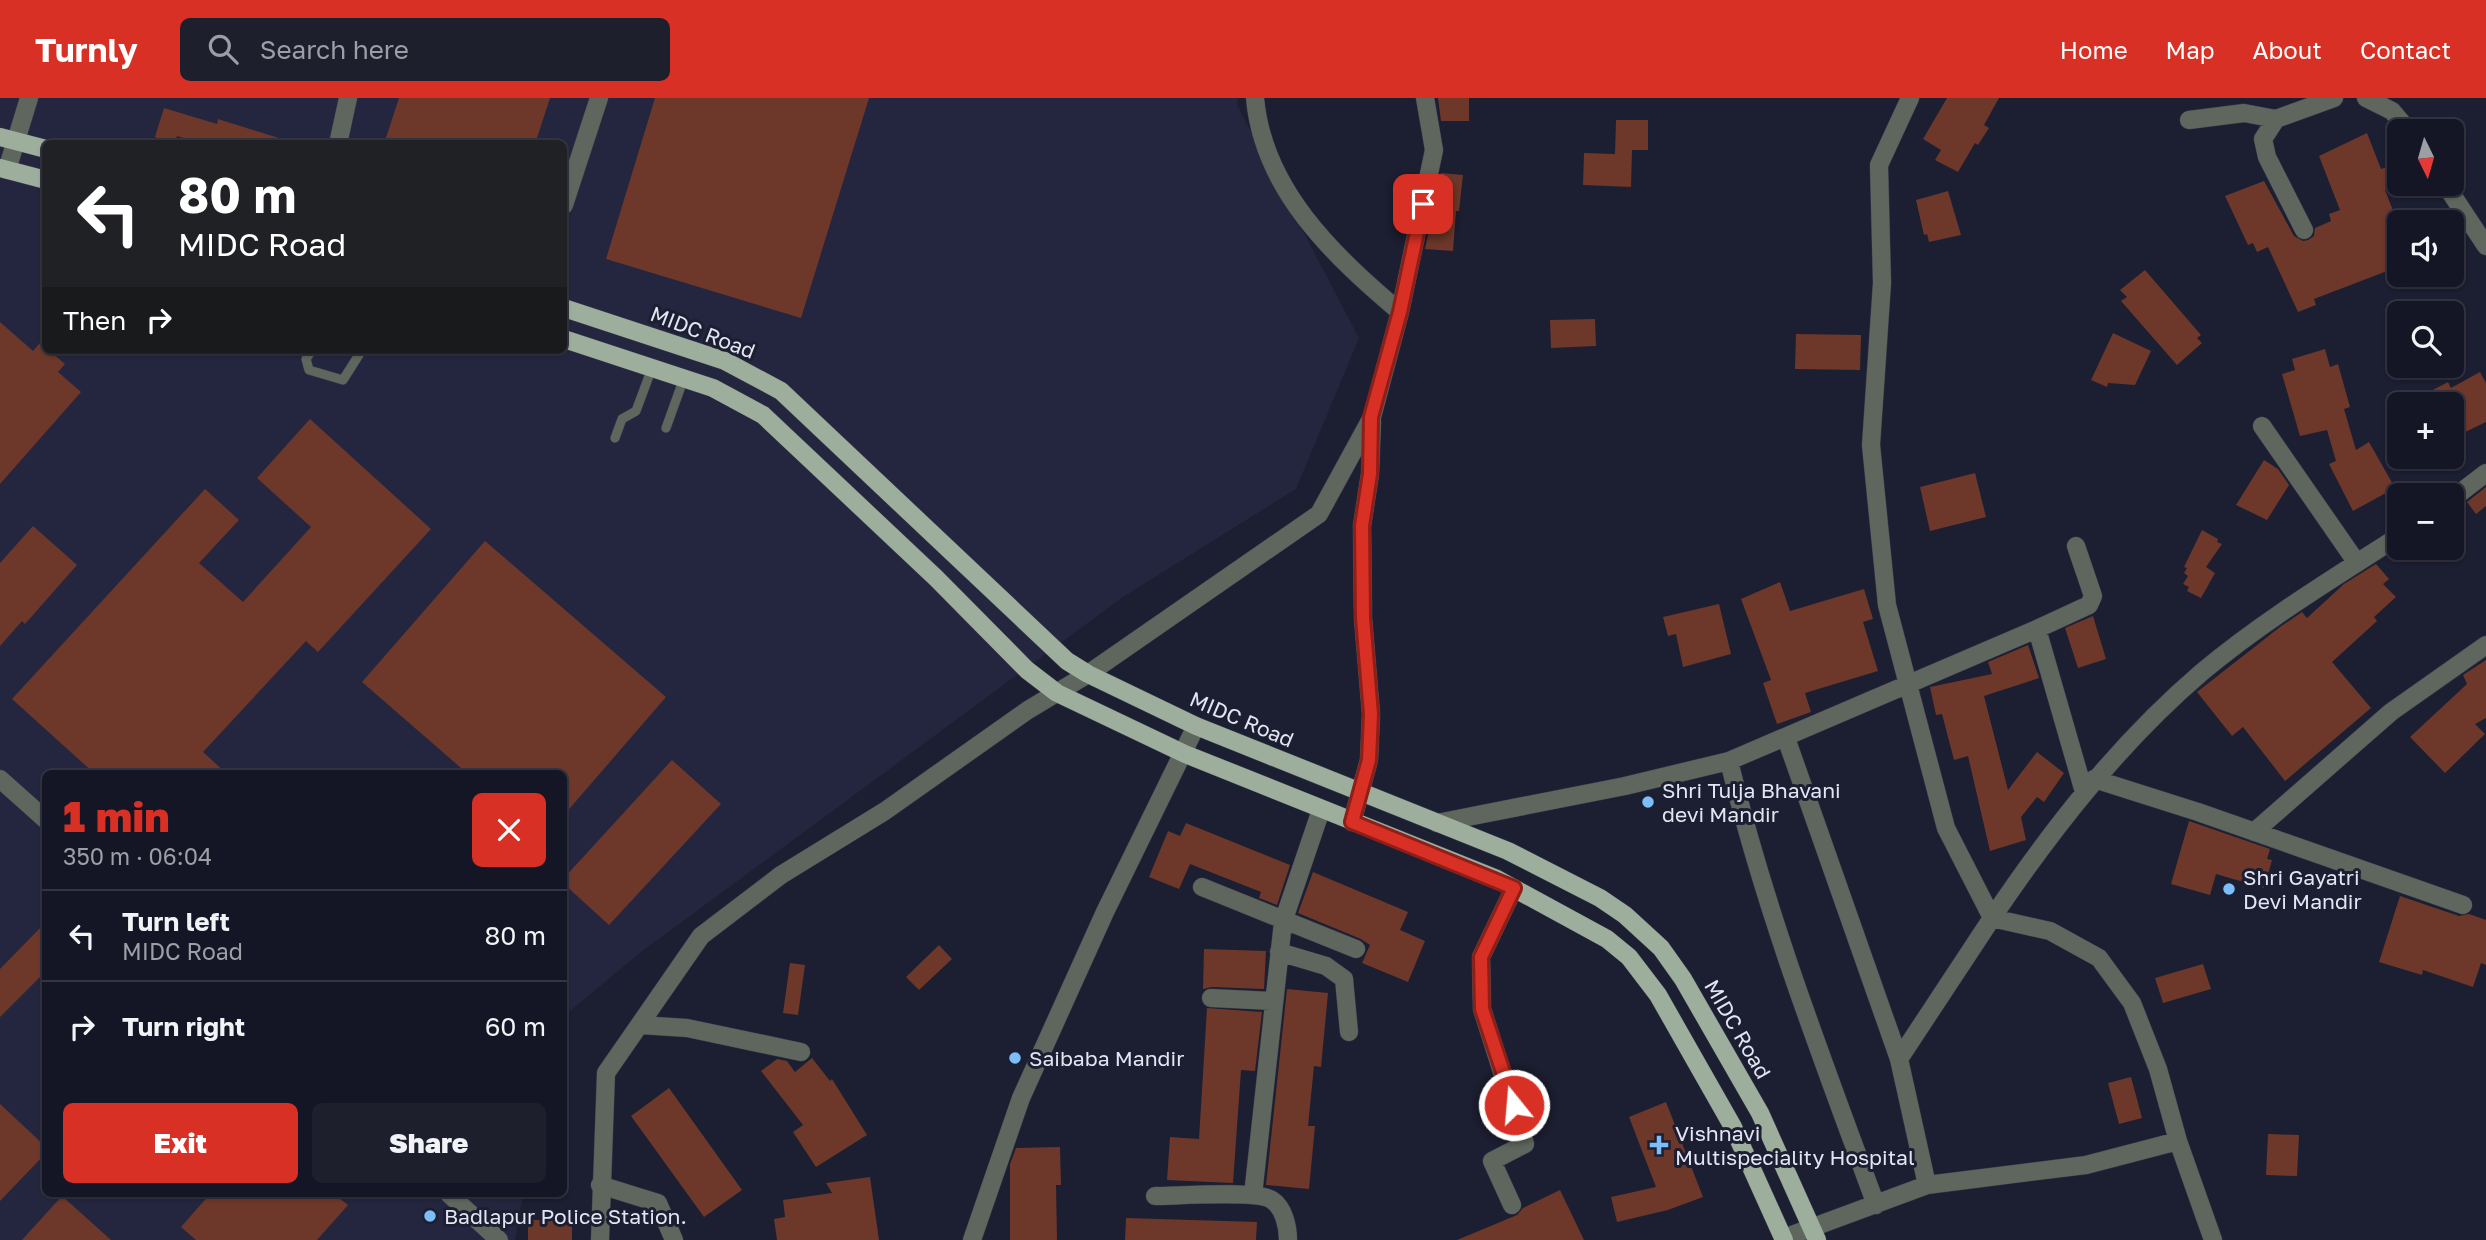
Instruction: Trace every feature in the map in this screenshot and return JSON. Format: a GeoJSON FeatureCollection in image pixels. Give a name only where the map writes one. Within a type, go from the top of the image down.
{"type":"FeatureCollection","features":[{"type":"Feature","properties":{"kind":"main road"},"geometry":{"type":"LineString","coordinates":[[8,139],[42,148]]}},
{"type":"Feature","properties":{"kind":"main road"},"geometry":{"type":"LineString","coordinates":[[3,169],[42,179]]}},
{"type":"Feature","properties":{"kind":"main road","name":"MIDC Road"},"geometry":{"type":"LineString","coordinates":[[567,309],[725,361],[781,391],[1068,661],[1088,674],[1196,726],[1508,850],[1600,898],[1638,925],[1661,948],[1683,979],[1760,1113],[1815,1234]]}},
{"type":"Feature","properties":{"kind":"main road"},"geometry":{"type":"LineString","coordinates":[[567,340],[713,388],[763,415],[1027,670],[1058,693],[1185,754],[1514,888],[1585,925],[1629,957],[1658,995],[1733,1127],[1784,1239]]}},
{"type":"Feature","properties":{"kind":"main road"},"geometry":{"type":"LineString","coordinates":[[923,567],[945,546]]}},
{"type":"Feature","properties":{"kind":"street"},"geometry":{"type":"LineString","coordinates":[[3,169],[8,139],[29,98]]}},
{"type":"Feature","properties":{"kind":"street"},"geometry":{"type":"LineString","coordinates":[[339,140],[348,98]]}},
{"type":"Feature","properties":{"kind":"street"},"geometry":{"type":"LineString","coordinates":[[567,196],[599,98]]}},
{"type":"Feature","properties":{"kind":"street"},"geometry":{"type":"LineString","coordinates":[[1255,98],[1257,117],[1268,153],[1286,190],[1314,230],[1342,260],[1400,312]]}},
{"type":"Feature","properties":{"kind":"street"},"geometry":{"type":"LineString","coordinates":[[600,1240],[606,1073],[701,936],[781,875],[885,811],[1319,514],[1371,417],[1400,312],[1434,150],[1425,98]]}},
{"type":"Feature","properties":{"kind":"street"},"geometry":{"type":"LineString","coordinates":[[1910,98],[1879,165],[1882,284],[1871,445],[1887,605],[1907,685],[1946,828],[1992,918]]}},
{"type":"Feature","properties":{"kind":"street"},"geometry":{"type":"LineString","coordinates":[[2189,120],[2244,113],[2276,120],[2334,98]]}},
{"type":"Feature","properties":{"kind":"street"},"geometry":{"type":"LineString","coordinates":[[2366,98],[2392,111],[2399,119]]}},
{"type":"Feature","properties":{"kind":"street"},"geometry":{"type":"LineString","coordinates":[[2276,120],[2263,139],[2267,157],[2304,230]]}},
{"type":"Feature","properties":{"kind":"street"},"geometry":{"type":"LineString","coordinates":[[2453,196],[2486,246]]}},
{"type":"Feature","properties":{"kind":"street"},"geometry":{"type":"LineString","coordinates":[[1352,822],[1369,760],[1371,714],[1363,618],[1362,526],[1370,474],[1371,417]]}},
{"type":"Feature","properties":{"kind":"street"},"geometry":{"type":"LineString","coordinates":[[2262,426],[2357,563]]}},
{"type":"Feature","properties":{"kind":"street"},"geometry":{"type":"LineString","coordinates":[[2464,490],[2486,473]]}},
{"type":"Feature","properties":{"kind":"street"},"geometry":{"type":"LineString","coordinates":[[1899,1059],[1992,918],[2089,786],[2201,673],[2246,638],[2387,544]]}},
{"type":"Feature","properties":{"kind":"street"},"geometry":{"type":"LineString","coordinates":[[1437,823],[1625,786],[1729,761],[1786,738],[2089,606],[2093,596],[2076,546]]}},
{"type":"Feature","properties":{"kind":"street"},"geometry":{"type":"LineString","coordinates":[[2037,629],[2089,786]]}},
{"type":"Feature","properties":{"kind":"street"},"geometry":{"type":"LineString","coordinates":[[2254,832],[2391,712],[2486,645]]}},
{"type":"Feature","properties":{"kind":"street"},"geometry":{"type":"LineString","coordinates":[[972,1240],[1026,1085],[1105,912],[1185,754],[1196,726]]}},
{"type":"Feature","properties":{"kind":"street"},"geometry":{"type":"LineString","coordinates":[[1786,738],[1899,1059],[1927,1185]]}},
{"type":"Feature","properties":{"kind":"street"},"geometry":{"type":"LineString","coordinates":[[1729,761],[1751,853],[1776,932],[1876,1205]]}},
{"type":"Feature","properties":{"kind":"street"},"geometry":{"type":"LineString","coordinates":[[0,779],[42,816]]}},
{"type":"Feature","properties":{"kind":"street"},"geometry":{"type":"LineString","coordinates":[[2089,786],[2254,832],[2463,905]]}},
{"type":"Feature","properties":{"kind":"street"},"geometry":{"type":"LineString","coordinates":[[1253,1195],[1283,922],[1321,810]]}},
{"type":"Feature","properties":{"kind":"street"},"geometry":{"type":"LineString","coordinates":[[1202,887],[1283,922],[1356,949]]}},
{"type":"Feature","properties":{"kind":"street"},"geometry":{"type":"LineString","coordinates":[[1512,1205],[1492,1161],[1525,1144],[1482,1009],[1481,957],[1514,888]]}},
{"type":"Feature","properties":{"kind":"street"},"geometry":{"type":"LineString","coordinates":[[1992,918],[2050,931],[2099,958],[2132,1003],[2158,1069],[2178,1140],[2213,1240]]}},
{"type":"Feature","properties":{"kind":"street"},"geometry":{"type":"LineString","coordinates":[[1279,952],[1326,966],[1344,979],[1349,1032]]}},
{"type":"Feature","properties":{"kind":"street"},"geometry":{"type":"LineString","coordinates":[[1211,998],[1273,1001]]}},
{"type":"Feature","properties":{"kind":"street"},"geometry":{"type":"LineString","coordinates":[[640,1025],[687,1028],[801,1052]]}},
{"type":"Feature","properties":{"kind":"street"},"geometry":{"type":"LineString","coordinates":[[1784,1239],[1815,1234],[1876,1205],[1927,1185],[2086,1165],[2178,1140]]}},
{"type":"Feature","properties":{"kind":"street"},"geometry":{"type":"LineString","coordinates":[[600,1185],[658,1203],[674,1240]]}},
{"type":"Feature","properties":{"kind":"street"},"geometry":{"type":"LineString","coordinates":[[1155,1196],[1253,1195],[1271,1199],[1286,1224],[1288,1240]]}},
{"type":"Feature","properties":{"kind":"street"},"geometry":{"type":"LineString","coordinates":[[452,1197],[499,1240]]}},
{"type":"Feature","properties":{"kind":"lane"},"geometry":{"type":"LineString","coordinates":[[309,354],[306,359],[309,370],[343,380],[359,354]]}},
{"type":"Feature","properties":{"kind":"lane"},"geometry":{"type":"LineString","coordinates":[[615,438],[622,419],[636,411],[652,368]]}},
{"type":"Feature","properties":{"kind":"lane"},"geometry":{"type":"LineString","coordinates":[[666,428],[684,379]]}},
{"type":"Feature","properties":{"kind":"shaded area"},"geometry":{"type":"Polygon","coordinates":[[[0,98],[1238,98],[1237,105],[1359,338],[1296,489],[1123,597],[641,952],[567,1014],[567,770],[42,770],[42,1197],[522,1197],[515,1240],[0,1240],[0,98]]]}},
{"type":"Feature","properties":{"kind":"building"},"geometry":{"type":"Polygon","coordinates":[[[399,98],[550,98],[536,140],[385,140],[399,98]]]}},
{"type":"Feature","properties":{"kind":"building"},"geometry":{"type":"Polygon","coordinates":[[[655,98],[869,98],[801,318],[606,259],[655,98]]]}},
{"type":"Feature","properties":{"kind":"building"},"geometry":{"type":"Polygon","coordinates":[[[1438,98],[1469,98],[1469,121],[1441,121],[1438,98]]]}},
{"type":"Feature","properties":{"kind":"building"},"geometry":{"type":"Polygon","coordinates":[[[1947,98],[1999,98],[1984,125],[1989,128],[1978,145],[1975,143],[1958,172],[1935,160],[1941,150],[1923,139],[1947,98]]]}},
{"type":"Feature","properties":{"kind":"building"},"geometry":{"type":"Polygon","coordinates":[[[164,108],[217,124],[218,119],[285,140],[190,140],[177,136],[176,140],[163,140],[155,137],[164,108]]]}},
{"type":"Feature","properties":{"kind":"building"},"geometry":{"type":"Polygon","coordinates":[[[1616,120],[1648,120],[1648,150],[1632,150],[1631,187],[1583,185],[1584,153],[1615,154],[1616,120]]]}},
{"type":"Feature","properties":{"kind":"building"},"geometry":{"type":"Polygon","coordinates":[[[2367,133],[2381,169],[2387,167],[2385,190],[2393,210],[2387,210],[2387,271],[2314,299],[2316,305],[2298,312],[2268,247],[2257,252],[2253,243],[2248,245],[2225,196],[2264,181],[2294,236],[2303,241],[2308,240],[2314,236],[2315,228],[2331,221],[2329,214],[2340,210],[2319,156],[2367,133]]]}},
{"type":"Feature","properties":{"kind":"building"},"geometry":{"type":"Polygon","coordinates":[[[1441,173],[1463,175],[1459,211],[1456,211],[1453,251],[1425,249],[1441,173]]]}},
{"type":"Feature","properties":{"kind":"building"},"geometry":{"type":"Polygon","coordinates":[[[1948,191],[1961,235],[1929,242],[1927,234],[1924,235],[1916,200],[1948,191]]]}},
{"type":"Feature","properties":{"kind":"building"},"geometry":{"type":"Polygon","coordinates":[[[2145,270],[2201,335],[2197,338],[2202,343],[2177,365],[2121,301],[2127,297],[2120,290],[2145,270]]]}},
{"type":"Feature","properties":{"kind":"building"},"geometry":{"type":"Polygon","coordinates":[[[1595,319],[1596,346],[1551,348],[1550,320],[1595,319]]]}},
{"type":"Feature","properties":{"kind":"building"},"geometry":{"type":"Polygon","coordinates":[[[0,322],[33,351],[40,343],[42,354],[53,354],[65,364],[58,372],[81,392],[0,484],[0,322]]]}},
{"type":"Feature","properties":{"kind":"building"},"geometry":{"type":"Polygon","coordinates":[[[2113,333],[2151,351],[2135,385],[2108,383],[2107,387],[2091,380],[2113,333]]]}},
{"type":"Feature","properties":{"kind":"building"},"geometry":{"type":"Polygon","coordinates":[[[1796,334],[1861,335],[1860,370],[1795,369],[1796,334]]]}},
{"type":"Feature","properties":{"kind":"building"},"geometry":{"type":"Polygon","coordinates":[[[2325,349],[2330,367],[2338,364],[2350,407],[2344,409],[2356,450],[2369,442],[2392,483],[2387,483],[2387,492],[2353,511],[2329,464],[2336,461],[2327,430],[2300,436],[2282,374],[2295,370],[2292,359],[2325,349]]]}},
{"type":"Feature","properties":{"kind":"building"},"geometry":{"type":"Polygon","coordinates":[[[2480,372],[2486,383],[2486,422],[2464,433],[2464,392],[2429,392],[2448,382],[2451,388],[2480,372]]]}},
{"type":"Feature","properties":{"kind":"building"},"geometry":{"type":"Polygon","coordinates":[[[310,419],[431,529],[318,652],[306,641],[203,752],[223,770],[91,770],[12,699],[205,489],[239,520],[199,563],[243,602],[311,527],[257,478],[310,419]]]}},
{"type":"Feature","properties":{"kind":"building"},"geometry":{"type":"Polygon","coordinates":[[[2264,460],[2278,469],[2289,485],[2267,520],[2236,505],[2264,460]]]}},
{"type":"Feature","properties":{"kind":"building"},"geometry":{"type":"Polygon","coordinates":[[[1975,473],[1986,517],[1930,531],[1920,487],[1975,473]]]}},
{"type":"Feature","properties":{"kind":"building"},"geometry":{"type":"Polygon","coordinates":[[[2486,487],[2486,506],[2476,514],[2467,502],[2486,487]]]}},
{"type":"Feature","properties":{"kind":"building"},"geometry":{"type":"Polygon","coordinates":[[[33,526],[77,565],[25,624],[22,621],[0,646],[0,563],[33,526]]]}},
{"type":"Feature","properties":{"kind":"building"},"geometry":{"type":"Polygon","coordinates":[[[2202,530],[2222,544],[2206,567],[2215,573],[2201,598],[2187,591],[2189,587],[2183,584],[2188,576],[2184,573],[2187,568],[2184,567],[2202,530]]]}},
{"type":"Feature","properties":{"kind":"building"},"geometry":{"type":"Polygon","coordinates":[[[485,541],[666,697],[567,812],[567,770],[463,770],[362,682],[485,541]]]}},
{"type":"Feature","properties":{"kind":"building"},"geometry":{"type":"Polygon","coordinates":[[[2376,564],[2389,579],[2383,584],[2396,597],[2374,617],[2377,621],[2332,662],[2371,708],[2285,781],[2243,727],[2232,736],[2197,692],[2280,627],[2302,612],[2307,618],[2344,584],[2376,564]]]}},
{"type":"Feature","properties":{"kind":"building"},"geometry":{"type":"Polygon","coordinates":[[[1780,582],[1790,611],[1864,589],[1873,619],[1863,622],[1878,671],[1805,693],[1811,712],[1777,724],[1763,683],[1771,680],[1741,599],[1780,582]]]}},
{"type":"Feature","properties":{"kind":"building"},"geometry":{"type":"Polygon","coordinates":[[[1719,604],[1731,654],[1683,667],[1676,634],[1668,636],[1663,617],[1719,604]]]}},
{"type":"Feature","properties":{"kind":"building"},"geometry":{"type":"Polygon","coordinates":[[[2093,616],[2106,659],[2078,668],[2065,628],[2093,616]]]}},
{"type":"Feature","properties":{"kind":"building"},"geometry":{"type":"Polygon","coordinates":[[[2028,645],[2039,678],[1984,696],[2008,790],[2037,752],[2064,773],[2044,802],[2037,797],[2021,817],[2026,840],[1990,851],[1968,756],[1954,760],[1942,714],[1936,715],[1930,687],[1992,674],[1988,662],[2028,645]]]}},
{"type":"Feature","properties":{"kind":"building"},"geometry":{"type":"Polygon","coordinates":[[[2486,660],[2486,718],[2475,724],[2485,734],[2445,773],[2410,737],[2467,684],[2463,675],[2486,660]]]}},
{"type":"Feature","properties":{"kind":"building"},"geometry":{"type":"Polygon","coordinates":[[[672,760],[721,804],[609,925],[567,887],[567,875],[672,760]]]}},
{"type":"Feature","properties":{"kind":"building"},"geometry":{"type":"Polygon","coordinates":[[[2189,821],[2270,849],[2267,859],[2272,860],[2264,888],[2216,874],[2210,895],[2171,884],[2189,821]]]}},
{"type":"Feature","properties":{"kind":"building"},"geometry":{"type":"Polygon","coordinates":[[[1186,823],[1290,865],[1277,905],[1259,898],[1261,892],[1190,864],[1179,889],[1149,877],[1168,831],[1180,836],[1186,823]]]}},
{"type":"Feature","properties":{"kind":"building"},"geometry":{"type":"Polygon","coordinates":[[[1313,872],[1408,912],[1400,930],[1425,941],[1408,982],[1362,963],[1370,945],[1361,939],[1298,913],[1313,872]]]}},
{"type":"Feature","properties":{"kind":"building"},"geometry":{"type":"Polygon","coordinates":[[[2400,896],[2459,916],[2469,914],[2486,920],[2486,965],[2481,963],[2473,987],[2423,970],[2422,975],[2379,962],[2400,896]]]}},
{"type":"Feature","properties":{"kind":"building"},"geometry":{"type":"Polygon","coordinates":[[[42,926],[42,975],[0,1017],[0,969],[42,926]]]}},
{"type":"Feature","properties":{"kind":"building"},"geometry":{"type":"Polygon","coordinates":[[[939,945],[952,959],[919,990],[906,977],[939,945]]]}},
{"type":"Feature","properties":{"kind":"building"},"geometry":{"type":"Polygon","coordinates":[[[1204,949],[1266,951],[1264,989],[1203,989],[1204,949]]]}},
{"type":"Feature","properties":{"kind":"building"},"geometry":{"type":"Polygon","coordinates":[[[790,963],[805,965],[798,1015],[783,1013],[790,963]]]}},
{"type":"Feature","properties":{"kind":"building"},"geometry":{"type":"Polygon","coordinates":[[[2203,964],[2211,989],[2163,1003],[2155,978],[2203,964]]]}},
{"type":"Feature","properties":{"kind":"building"},"geometry":{"type":"Polygon","coordinates":[[[1287,989],[1328,993],[1321,1067],[1314,1066],[1308,1126],[1315,1126],[1309,1189],[1266,1185],[1287,989]]]}},
{"type":"Feature","properties":{"kind":"building"},"geometry":{"type":"Polygon","coordinates":[[[1207,1008],[1262,1012],[1255,1071],[1241,1070],[1233,1183],[1167,1180],[1170,1137],[1199,1139],[1207,1008]]]}},
{"type":"Feature","properties":{"kind":"building"},"geometry":{"type":"Polygon","coordinates":[[[812,1058],[830,1081],[832,1079],[867,1135],[816,1167],[793,1132],[803,1125],[761,1071],[777,1059],[787,1061],[795,1072],[812,1058]]]}},
{"type":"Feature","properties":{"kind":"building"},"geometry":{"type":"Polygon","coordinates":[[[2131,1077],[2142,1118],[2119,1124],[2108,1083],[2131,1077]]]}},
{"type":"Feature","properties":{"kind":"building"},"geometry":{"type":"Polygon","coordinates":[[[669,1088],[742,1190],[704,1217],[631,1116],[669,1088]]]}},
{"type":"Feature","properties":{"kind":"building"},"geometry":{"type":"Polygon","coordinates":[[[1666,1102],[1703,1197],[1668,1210],[1617,1222],[1611,1197],[1656,1187],[1629,1117],[1666,1102]]]}},
{"type":"Feature","properties":{"kind":"building"},"geometry":{"type":"Polygon","coordinates":[[[0,1104],[42,1143],[42,1157],[0,1201],[0,1104]]]}},
{"type":"Feature","properties":{"kind":"building"},"geometry":{"type":"Polygon","coordinates":[[[2268,1134],[2299,1135],[2297,1176],[2266,1175],[2268,1134]]]}},
{"type":"Feature","properties":{"kind":"building"},"geometry":{"type":"Polygon","coordinates":[[[1060,1147],[1061,1185],[1056,1185],[1057,1240],[1010,1240],[1010,1164],[1016,1148],[1060,1147]]]}},
{"type":"Feature","properties":{"kind":"building"},"geometry":{"type":"Polygon","coordinates":[[[870,1177],[879,1240],[777,1240],[774,1219],[785,1217],[783,1200],[832,1193],[826,1183],[870,1177]]]}},
{"type":"Feature","properties":{"kind":"building"},"geometry":{"type":"Polygon","coordinates":[[[1560,1190],[1584,1240],[1457,1240],[1517,1215],[1523,1208],[1560,1190]]]}},
{"type":"Feature","properties":{"kind":"building"},"geometry":{"type":"Polygon","coordinates":[[[63,1197],[111,1240],[22,1240],[63,1197]]]}},
{"type":"Feature","properties":{"kind":"building"},"geometry":{"type":"Polygon","coordinates":[[[207,1197],[338,1197],[348,1205],[317,1240],[196,1240],[181,1227],[207,1197]]]}},
{"type":"Feature","properties":{"kind":"building"},"geometry":{"type":"Polygon","coordinates":[[[1126,1218],[1257,1222],[1256,1240],[1125,1240],[1126,1218]]]}},
{"type":"Feature","properties":{"kind":"building"},"geometry":{"type":"Polygon","coordinates":[[[528,1220],[572,1220],[572,1240],[528,1240],[528,1220]]]}},
{"type":"Feature","properties":{"kind":"place","name":"Shri Tulja Bhavani devi Mandir"},"geometry":{"type":"Point","coordinates":[1648,802]}},
{"type":"Feature","properties":{"kind":"place","name":"Shri Gayatri Devi Mandir"},"geometry":{"type":"Point","coordinates":[2229,889]}},
{"type":"Feature","properties":{"kind":"place","name":"Saibaba Mandir"},"geometry":{"type":"Point","coordinates":[1015,1058]}},
{"type":"Feature","properties":{"kind":"place","name":"Vishnavi Multispeciality Hospital"},"geometry":{"type":"Point","coordinates":[1659,1145]}},
{"type":"Feature","properties":{"kind":"place","name":"Badlapur Police Station."},"geometry":{"type":"Point","coordinates":[430,1216]}},
{"type":"Feature","properties":{"kind":"route"},"geometry":{"type":"LineString","coordinates":[[1423,204],[1400,312],[1371,417],[1372,451],[1362,526],[1363,618],[1371,714],[1369,760],[1352,822],[1514,888],[1481,957],[1482,1009],[1514,1105]]}}]}
